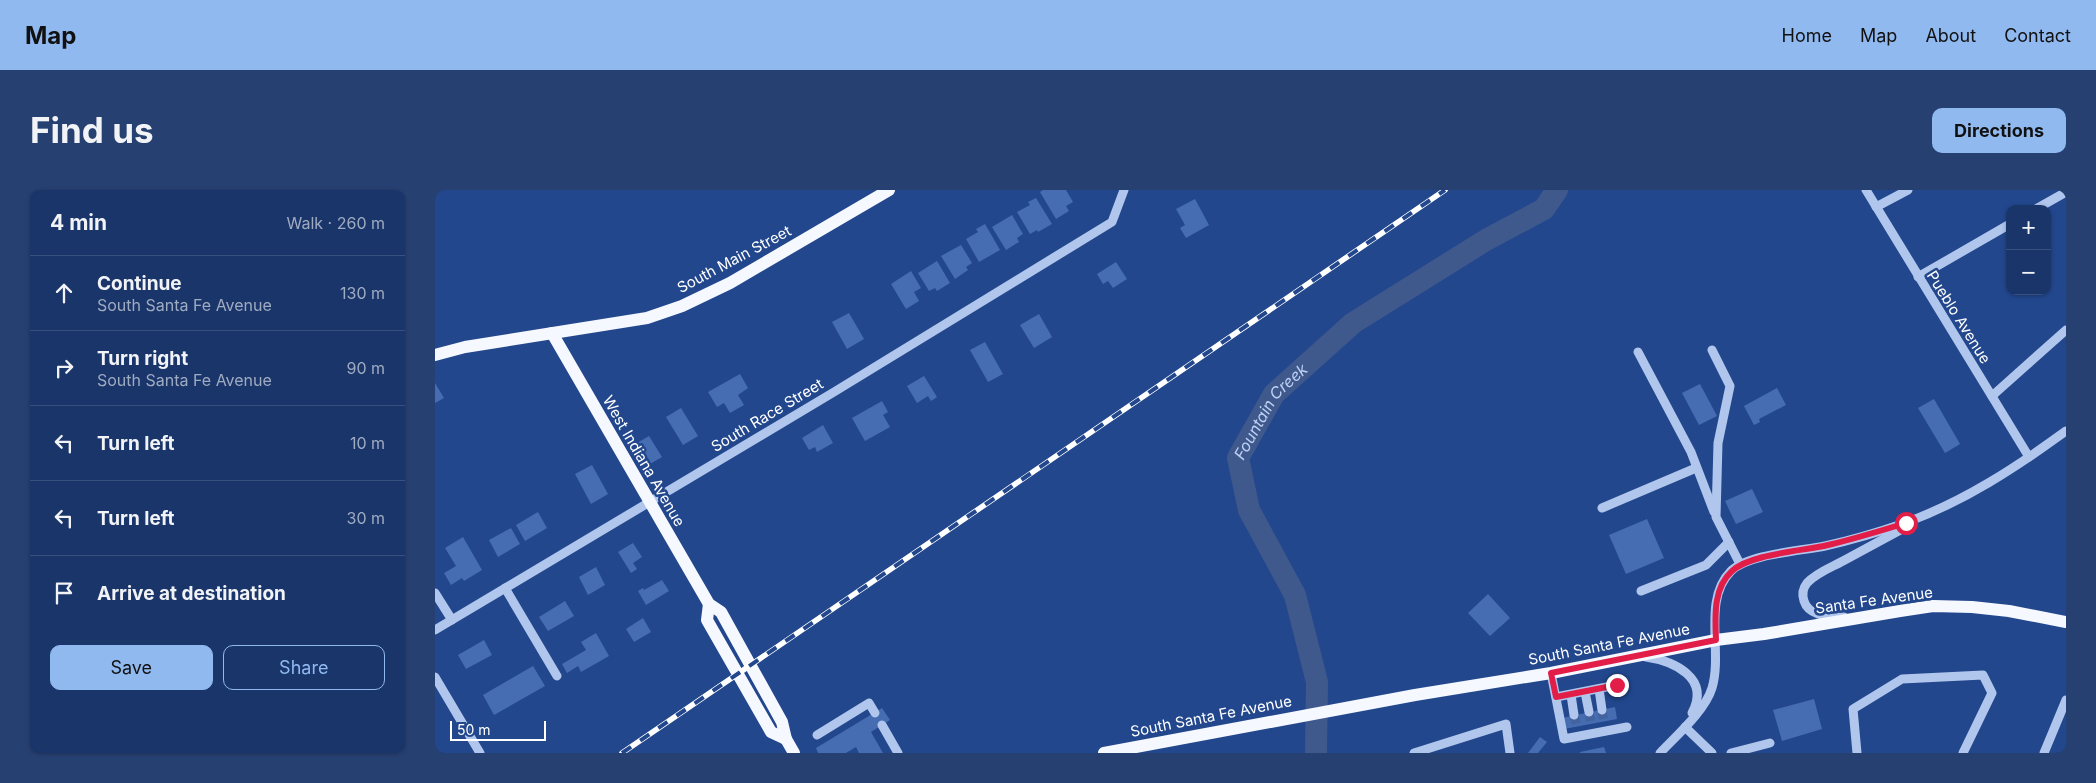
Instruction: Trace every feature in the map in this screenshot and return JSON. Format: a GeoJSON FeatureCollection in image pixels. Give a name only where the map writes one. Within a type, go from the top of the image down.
{"type":"FeatureCollection","features":[{"type":"Feature","properties":{"kind":"main road","name":"South Main Street"},"geometry":{"type":"LineString","coordinates":[[435,355],[465,347],[647,318],[682,306],[730,283],[889,190]]}},
{"type":"Feature","properties":{"kind":"main road","name":"West Indiana Avenue"},"geometry":{"type":"LineString","coordinates":[[552,333],[648,502],[709,604],[721,612],[782,722],[786,739],[794,753]]}},
{"type":"Feature","properties":{"kind":"main road","name":"Santa Fe Avenue"},"geometry":{"type":"LineString","coordinates":[[1716,640],[1764,634],[1933,606],[2009,611],[2066,622]]}},
{"type":"Feature","properties":{"kind":"main road","name":"South Santa Fe Avenue"},"geometry":{"type":"LineString","coordinates":[[1104,753],[1415,695],[1551,673],[1716,640]]}},
{"type":"Feature","properties":{"kind":"street","name":"South Race Street"},"geometry":{"type":"LineString","coordinates":[[435,630],[1112,222],[1124,190]]}},
{"type":"Feature","properties":{"kind":"street","name":"Pueblo Avenue"},"geometry":{"type":"LineString","coordinates":[[1865,190],[2029,457]]}},
{"type":"Feature","properties":{"kind":"street"},"geometry":{"type":"LineString","coordinates":[[1876,207],[1908,190]]}},
{"type":"Feature","properties":{"kind":"street"},"geometry":{"type":"LineString","coordinates":[[2043,205],[2066,192]]}},
{"type":"Feature","properties":{"kind":"street"},"geometry":{"type":"LineString","coordinates":[[1918,277],[2006,226]]}},
{"type":"Feature","properties":{"kind":"street"},"geometry":{"type":"LineString","coordinates":[[1991,396],[2066,330]]}},
{"type":"Feature","properties":{"kind":"street"},"geometry":{"type":"LineString","coordinates":[[1712,350],[1730,386],[1718,442],[1716,517]]}},
{"type":"Feature","properties":{"kind":"street"},"geometry":{"type":"LineString","coordinates":[[1638,352],[1697,468],[1716,517],[1740,564]]}},
{"type":"Feature","properties":{"kind":"street"},"geometry":{"type":"LineString","coordinates":[[1856,618],[1819,615],[1810,611],[1805,605],[1803,597],[1803,590],[1807,583],[1829,568],[1928,514],[1987,485],[2066,431]]}},
{"type":"Feature","properties":{"kind":"street"},"geometry":{"type":"LineString","coordinates":[[1602,508],[1697,468]]}},
{"type":"Feature","properties":{"kind":"street"},"geometry":{"type":"LineString","coordinates":[[1660,753],[1685,727],[1703,704],[1712,688],[1717,595],[1723,581],[1740,564],[1868,535],[1928,514]]}},
{"type":"Feature","properties":{"kind":"street"},"geometry":{"type":"LineString","coordinates":[[1641,591],[1706,565],[1729,542]]}},
{"type":"Feature","properties":{"kind":"street"},"geometry":{"type":"LineString","coordinates":[[505,588],[557,676]]}},
{"type":"Feature","properties":{"kind":"street"},"geometry":{"type":"LineString","coordinates":[[435,593],[452,620]]}},
{"type":"Feature","properties":{"kind":"street"},"geometry":{"type":"LineString","coordinates":[[1636,655],[1673,663],[1683,668],[1690,675],[1694,684],[1696,706],[1685,727]]}},
{"type":"Feature","properties":{"kind":"street"},"geometry":{"type":"LineString","coordinates":[[1551,673],[1563,739],[1578,731],[1592,728],[1606,731],[1627,727]]}},
{"type":"Feature","properties":{"kind":"street"},"geometry":{"type":"LineString","coordinates":[[1857,753],[1853,709],[1902,679],[1983,675],[1992,693],[1963,753]]}},
{"type":"Feature","properties":{"kind":"street"},"geometry":{"type":"LineString","coordinates":[[435,676],[480,753]]}},
{"type":"Feature","properties":{"kind":"street"},"geometry":{"type":"LineString","coordinates":[[1556,697],[1617,685]]}},
{"type":"Feature","properties":{"kind":"street"},"geometry":{"type":"LineString","coordinates":[[1599,689],[1602,710]]}},
{"type":"Feature","properties":{"kind":"street"},"geometry":{"type":"LineString","coordinates":[[1585,692],[1589,712]]}},
{"type":"Feature","properties":{"kind":"street"},"geometry":{"type":"LineString","coordinates":[[1571,694],[1574,715]]}},
{"type":"Feature","properties":{"kind":"street"},"geometry":{"type":"LineString","coordinates":[[2044,753],[2066,700]]}},
{"type":"Feature","properties":{"kind":"street"},"geometry":{"type":"LineString","coordinates":[[817,734],[869,703],[875,713]]}},
{"type":"Feature","properties":{"kind":"street"},"geometry":{"type":"LineString","coordinates":[[1604,721],[1606,731]]}},
{"type":"Feature","properties":{"kind":"street"},"geometry":{"type":"LineString","coordinates":[[1414,753],[1506,724],[1510,753]]}},
{"type":"Feature","properties":{"kind":"street"},"geometry":{"type":"LineString","coordinates":[[882,725],[899,753]]}},
{"type":"Feature","properties":{"kind":"street"},"geometry":{"type":"LineString","coordinates":[[1685,727],[1712,753]]}},
{"type":"Feature","properties":{"kind":"street"},"geometry":{"type":"LineString","coordinates":[[1731,753],[1770,743]]}},
{"type":"Feature","properties":{"kind":"building"},"geometry":{"type":"Polygon","coordinates":[[[1043,190],[1066,190],[1073,202],[1066,206],[1069,211],[1056,219],[1040,192],[1043,190]]]}},
{"type":"Feature","properties":{"kind":"building"},"geometry":{"type":"Polygon","coordinates":[[[1036,198],[1052,224],[1030,234],[1017,212],[1030,205],[1028,202],[1036,198]]]}},
{"type":"Feature","properties":{"kind":"building"},"geometry":{"type":"Polygon","coordinates":[[[1195,199],[1209,225],[1186,238],[1180,228],[1185,225],[1176,209],[1195,199]]]}},
{"type":"Feature","properties":{"kind":"building"},"geometry":{"type":"Polygon","coordinates":[[[1012,215],[1023,234],[1017,238],[1019,242],[1006,250],[992,227],[1012,215]]]}},
{"type":"Feature","properties":{"kind":"building"},"geometry":{"type":"Polygon","coordinates":[[[985,224],[1000,250],[979,262],[966,239],[978,232],[976,229],[985,224]]]}},
{"type":"Feature","properties":{"kind":"building"},"geometry":{"type":"Polygon","coordinates":[[[961,245],[972,263],[966,267],[968,270],[955,279],[941,256],[961,245]]]}},
{"type":"Feature","properties":{"kind":"building"},"geometry":{"type":"Polygon","coordinates":[[[937,261],[950,283],[937,291],[935,288],[929,291],[918,273],[937,261]]]}},
{"type":"Feature","properties":{"kind":"building"},"geometry":{"type":"Polygon","coordinates":[[[1116,262],[1127,279],[1113,288],[1108,281],[1103,284],[1097,274],[1116,262]]]}},
{"type":"Feature","properties":{"kind":"building"},"geometry":{"type":"Polygon","coordinates":[[[911,271],[921,288],[914,292],[919,301],[906,309],[891,284],[911,271]]]}},
{"type":"Feature","properties":{"kind":"building"},"geometry":{"type":"Polygon","coordinates":[[[849,313],[864,339],[847,349],[832,322],[849,313]]]}},
{"type":"Feature","properties":{"kind":"building"},"geometry":{"type":"Polygon","coordinates":[[[1039,314],[1052,337],[1034,348],[1020,325],[1039,314]]]}},
{"type":"Feature","properties":{"kind":"building"},"geometry":{"type":"Polygon","coordinates":[[[985,342],[1003,374],[988,382],[970,350],[985,342]]]}},
{"type":"Feature","properties":{"kind":"building"},"geometry":{"type":"Polygon","coordinates":[[[740,374],[748,388],[738,395],[744,405],[730,413],[724,403],[717,407],[708,392],[740,374]]]}},
{"type":"Feature","properties":{"kind":"building"},"geometry":{"type":"Polygon","coordinates":[[[924,376],[937,397],[931,401],[928,396],[917,403],[907,386],[924,376]]]}},
{"type":"Feature","properties":{"kind":"building"},"geometry":{"type":"Polygon","coordinates":[[[435,383],[444,398],[435,403],[435,383]]]}},
{"type":"Feature","properties":{"kind":"building"},"geometry":{"type":"Polygon","coordinates":[[[1700,384],[1717,416],[1699,425],[1682,393],[1700,384]]]}},
{"type":"Feature","properties":{"kind":"building"},"geometry":{"type":"Polygon","coordinates":[[[1777,388],[1786,405],[1759,419],[1760,422],[1754,425],[1744,406],[1777,388]]]}},
{"type":"Feature","properties":{"kind":"building"},"geometry":{"type":"Polygon","coordinates":[[[1934,399],[1960,444],[1945,453],[1918,408],[1934,399]]]}},
{"type":"Feature","properties":{"kind":"building"},"geometry":{"type":"Polygon","coordinates":[[[882,401],[888,412],[883,415],[890,427],[865,441],[852,418],[882,401]]]}},
{"type":"Feature","properties":{"kind":"building"},"geometry":{"type":"Polygon","coordinates":[[[681,408],[698,436],[683,445],[666,417],[681,408]]]}},
{"type":"Feature","properties":{"kind":"building"},"geometry":{"type":"Polygon","coordinates":[[[823,425],[833,443],[817,452],[815,447],[809,450],[802,438],[823,425]]]}},
{"type":"Feature","properties":{"kind":"building"},"geometry":{"type":"Polygon","coordinates":[[[649,436],[662,457],[650,464],[637,443],[649,436]]]}},
{"type":"Feature","properties":{"kind":"building"},"geometry":{"type":"Polygon","coordinates":[[[592,465],[608,494],[591,504],[575,474],[592,465]]]}},
{"type":"Feature","properties":{"kind":"building"},"geometry":{"type":"Polygon","coordinates":[[[1752,489],[1763,512],[1736,524],[1725,501],[1752,489]]]}},
{"type":"Feature","properties":{"kind":"building"},"geometry":{"type":"Polygon","coordinates":[[[538,512],[547,528],[525,541],[516,525],[538,512]]]}},
{"type":"Feature","properties":{"kind":"building"},"geometry":{"type":"Polygon","coordinates":[[[1647,519],[1664,558],[1626,574],[1609,535],[1647,519]]]}},
{"type":"Feature","properties":{"kind":"building"},"geometry":{"type":"Polygon","coordinates":[[[511,528],[520,544],[498,557],[489,540],[511,528]]]}},
{"type":"Feature","properties":{"kind":"building"},"geometry":{"type":"Polygon","coordinates":[[[463,537],[482,570],[464,581],[462,578],[451,585],[444,573],[456,566],[445,548],[463,537]]]}},
{"type":"Feature","properties":{"kind":"building"},"geometry":{"type":"Polygon","coordinates":[[[633,543],[642,557],[633,563],[637,569],[631,573],[618,552],[633,543]]]}},
{"type":"Feature","properties":{"kind":"building"},"geometry":{"type":"Polygon","coordinates":[[[596,567],[605,585],[588,595],[579,577],[596,567]]]}},
{"type":"Feature","properties":{"kind":"building"},"geometry":{"type":"Polygon","coordinates":[[[662,580],[669,591],[646,605],[638,591],[643,588],[644,590],[662,580]]]}},
{"type":"Feature","properties":{"kind":"building"},"geometry":{"type":"Polygon","coordinates":[[[1488,594],[1510,618],[1490,636],[1468,613],[1488,594]]]}},
{"type":"Feature","properties":{"kind":"building"},"geometry":{"type":"Polygon","coordinates":[[[565,601],[574,616],[548,631],[539,617],[565,601]]]}},
{"type":"Feature","properties":{"kind":"building"},"geometry":{"type":"Polygon","coordinates":[[[643,618],[651,632],[634,642],[626,629],[643,618]]]}},
{"type":"Feature","properties":{"kind":"building"},"geometry":{"type":"Polygon","coordinates":[[[596,633],[609,656],[581,672],[578,666],[567,673],[562,664],[586,650],[581,642],[596,633]]]}},
{"type":"Feature","properties":{"kind":"building"},"geometry":{"type":"Polygon","coordinates":[[[484,640],[492,655],[466,669],[458,655],[484,640]]]}},
{"type":"Feature","properties":{"kind":"building"},"geometry":{"type":"Polygon","coordinates":[[[533,666],[545,686],[494,715],[483,695],[533,666]]]}},
{"type":"Feature","properties":{"kind":"building"},"geometry":{"type":"Polygon","coordinates":[[[1814,699],[1822,729],[1782,741],[1773,710],[1814,699]]]}},
{"type":"Feature","properties":{"kind":"building"},"geometry":{"type":"Polygon","coordinates":[[[1615,707],[1617,719],[1564,729],[1562,718],[1615,707]]]}},
{"type":"Feature","properties":{"kind":"building"},"geometry":{"type":"Polygon","coordinates":[[[882,708],[890,720],[871,732],[883,753],[859,753],[856,747],[846,753],[818,753],[816,748],[882,708]]]}},
{"type":"Feature","properties":{"kind":"building"},"geometry":{"type":"Polygon","coordinates":[[[1540,737],[1547,742],[1538,753],[1528,753],[1540,737]]]}},
{"type":"Feature","properties":{"kind":"building"},"geometry":{"type":"Polygon","coordinates":[[[1604,747],[1606,753],[1580,753],[1580,752],[1604,747]]]}},
{"type":"Feature","properties":{"kind":"waterway","name":"Fountain Creek"},"geometry":{"type":"LineString","coordinates":[[1316,753],[1317,682],[1295,595],[1249,510],[1238,458],[1274,394],[1353,323],[1486,240],[1544,209],[1557,190]]}},
{"type":"Feature","properties":{"kind":"tunnel"},"geometry":{"type":"LineString","coordinates":[[1602,710],[1604,721]]}},
{"type":"Feature","properties":{"kind":"tunnel"},"geometry":{"type":"LineString","coordinates":[[1589,712],[1591,724]]}},
{"type":"Feature","properties":{"kind":"tunnel"},"geometry":{"type":"LineString","coordinates":[[1574,715],[1577,726]]}},
{"type":"Feature","properties":{"kind":"railway"},"geometry":{"type":"LineString","coordinates":[[622,753],[1445,190]]}},
{"type":"Feature","properties":{"kind":"route"},"geometry":{"type":"LineString","coordinates":[[1617,685],[1556,697],[1551,673],[1716,640],[1715,616],[1717,595],[1723,581],[1740,564],[1825,546],[1906,523]]}}]}
